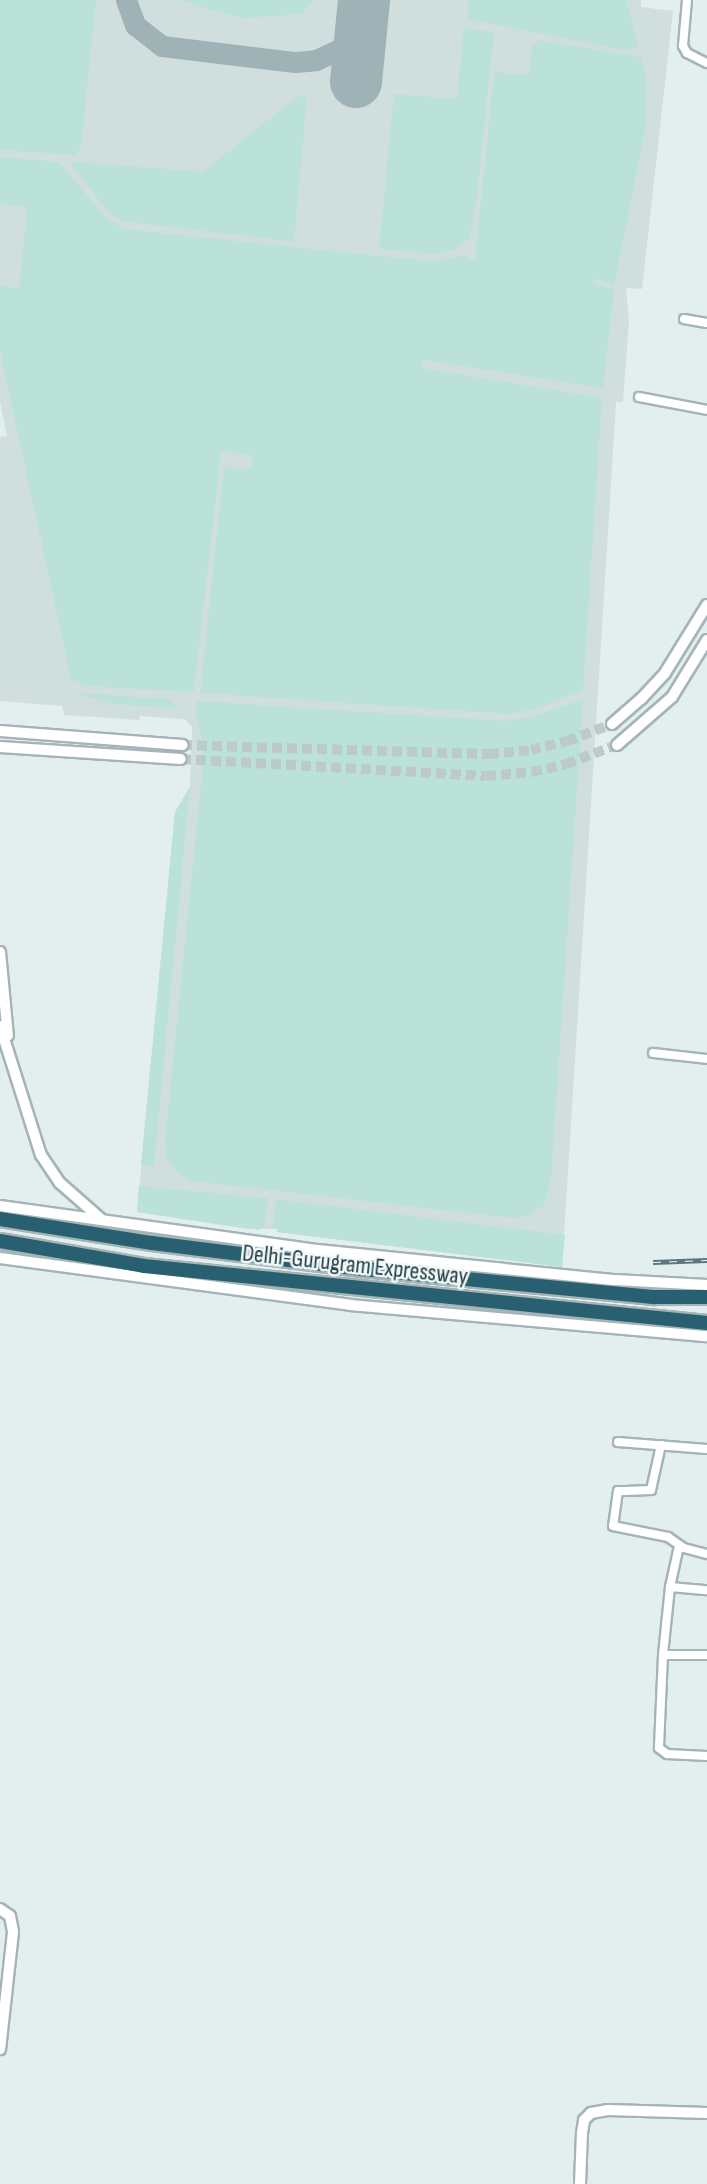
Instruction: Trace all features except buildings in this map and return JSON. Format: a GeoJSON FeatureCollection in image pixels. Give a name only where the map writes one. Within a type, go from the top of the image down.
{"type":"FeatureCollection","features":[{"type":"Feature","properties":{"kind":"highway","name":"Delhi-Gurugram Expressway"},"geometry":{"type":"LineString","coordinates":[[0,1219],[152,1243],[362,1269],[655,1297],[707,1297]]}},
{"type":"Feature","properties":{"kind":"highway","name":"Delhi-Gurugram Expressway"},"geometry":{"type":"LineString","coordinates":[[0,1241],[144,1266],[707,1323]]}},
{"type":"Feature","properties":{"kind":"main road"},"geometry":{"type":"LineString","coordinates":[[612,724],[665,673],[707,605]]}},
{"type":"Feature","properties":{"kind":"main road"},"geometry":{"type":"LineString","coordinates":[[617,745],[672,697],[707,640]]}},
{"type":"Feature","properties":{"kind":"main road"},"geometry":{"type":"LineString","coordinates":[[0,731],[182,745]]}},
{"type":"Feature","properties":{"kind":"main road"},"geometry":{"type":"LineString","coordinates":[[0,747],[181,759]]}},
{"type":"Feature","properties":{"kind":"main road"},"geometry":{"type":"LineString","coordinates":[[0,952],[10,1047],[20,1094]]}},
{"type":"Feature","properties":{"kind":"main road"},"geometry":{"type":"LineString","coordinates":[[0,1026],[34,1140],[49,1169],[100,1218]]}},
{"type":"Feature","properties":{"kind":"main road"},"geometry":{"type":"LineString","coordinates":[[0,1206],[308,1249],[615,1280],[707,1285]]}},
{"type":"Feature","properties":{"kind":"main road"},"geometry":{"type":"LineString","coordinates":[[0,1258],[350,1306],[707,1336]]}},
{"type":"Feature","properties":{"kind":"street"},"geometry":{"type":"LineString","coordinates":[[687,0],[683,46],[691,55],[707,63]]}},
{"type":"Feature","properties":{"kind":"street"},"geometry":{"type":"LineString","coordinates":[[684,319],[707,323]]}},
{"type":"Feature","properties":{"kind":"street"},"geometry":{"type":"LineString","coordinates":[[639,397],[707,410]]}},
{"type":"Feature","properties":{"kind":"street"},"geometry":{"type":"LineString","coordinates":[[653,1053],[707,1059]]}},
{"type":"Feature","properties":{"kind":"street"},"geometry":{"type":"LineString","coordinates":[[618,1442],[707,1449]]}},
{"type":"Feature","properties":{"kind":"street"},"geometry":{"type":"LineString","coordinates":[[661,1445],[651,1490],[618,1491],[613,1524],[616,1527],[668,1537],[680,1546],[707,1554]]}},
{"type":"Feature","properties":{"kind":"street"},"geometry":{"type":"LineString","coordinates":[[680,1546],[670,1587],[663,1655],[659,1748],[667,1754],[707,1756]]}},
{"type":"Feature","properties":{"kind":"street"},"geometry":{"type":"LineString","coordinates":[[670,1587],[707,1590]]}},
{"type":"Feature","properties":{"kind":"street"},"geometry":{"type":"LineString","coordinates":[[663,1655],[707,1655]]}},
{"type":"Feature","properties":{"kind":"street"},"geometry":{"type":"LineString","coordinates":[[0,1909],[10,1916],[13,1932],[0,2049]]}},
{"type":"Feature","properties":{"kind":"street"},"geometry":{"type":"LineString","coordinates":[[580,2184],[584,2120],[591,2113],[608,2110],[707,2113]]}},
{"type":"Feature","properties":{"kind":"shaded area"},"geometry":{"type":"Polygon","coordinates":[[[0,0],[641,0],[641,7],[673,11],[642,289],[626,288],[629,321],[623,402],[616,402],[562,1267],[277,1232],[277,1229],[247,1229],[137,1212],[175,812],[190,787],[192,727],[185,719],[140,716],[139,720],[64,715],[62,706],[0,701],[0,437],[7,436],[0,401],[0,0]]]}},
{"type":"Feature","properties":{"kind":"green space"},"geometry":{"type":"Polygon","coordinates":[[[0,0],[96,0],[81,146],[76,155],[0,150],[0,0]]]}},
{"type":"Feature","properties":{"kind":"green space"},"geometry":{"type":"Polygon","coordinates":[[[179,0],[314,0],[302,14],[241,18],[179,0]]]}},
{"type":"Feature","properties":{"kind":"green space"},"geometry":{"type":"Polygon","coordinates":[[[468,0],[626,0],[638,47],[624,50],[468,19],[468,0]]]}},
{"type":"Feature","properties":{"kind":"green space"},"geometry":{"type":"Polygon","coordinates":[[[464,28],[494,32],[476,207],[469,239],[455,249],[437,254],[379,249],[394,94],[457,99],[464,28]]]}},
{"type":"Feature","properties":{"kind":"green space"},"geometry":{"type":"Polygon","coordinates":[[[539,40],[642,58],[647,79],[645,130],[614,286],[596,278],[594,285],[614,288],[603,388],[423,360],[421,368],[602,398],[583,690],[534,709],[509,714],[200,693],[224,467],[251,469],[252,455],[221,451],[194,692],[87,686],[71,679],[0,351],[0,286],[19,288],[27,207],[0,204],[0,157],[59,162],[105,217],[124,229],[436,261],[467,255],[467,259],[475,259],[494,72],[529,75],[532,46],[539,40]]]}},
{"type":"Feature","properties":{"kind":"green space"},"geometry":{"type":"Polygon","coordinates":[[[298,96],[307,98],[294,242],[122,221],[110,213],[71,165],[77,162],[203,172],[298,96]]]}},
{"type":"Feature","properties":{"kind":"green space"},"geometry":{"type":"Polygon","coordinates":[[[79,693],[167,699],[181,709],[107,703],[79,693]]]}},
{"type":"Feature","properties":{"kind":"green space"},"geometry":{"type":"Polygon","coordinates":[[[583,699],[551,1179],[544,1205],[530,1215],[515,1218],[200,1182],[189,1180],[176,1172],[166,1156],[165,1139],[202,776],[202,740],[195,714],[197,701],[506,721],[528,718],[583,699]]]}},
{"type":"Feature","properties":{"kind":"green space"},"geometry":{"type":"Polygon","coordinates":[[[190,787],[154,1166],[141,1164],[175,812],[190,787]]]}},
{"type":"Feature","properties":{"kind":"green space"},"geometry":{"type":"Polygon","coordinates":[[[139,1186],[268,1198],[264,1227],[259,1230],[137,1212],[139,1186]]]}},
{"type":"Feature","properties":{"kind":"green space"},"geometry":{"type":"Polygon","coordinates":[[[276,1199],[565,1235],[562,1267],[277,1232],[277,1229],[272,1228],[276,1199]]]}},
{"type":"Feature","properties":{"kind":"taxiway"},"geometry":{"type":"LineString","coordinates":[[126,0],[135,25],[162,46],[295,62],[316,60],[340,49],[363,14]]}},
{"type":"Feature","properties":{"kind":"runway"},"geometry":{"type":"LineString","coordinates":[[356,82],[364,0]]}},
{"type":"Feature","properties":{"kind":"tunnel"},"geometry":{"type":"LineString","coordinates":[[182,745],[489,754],[531,750],[567,741],[612,724]]}},
{"type":"Feature","properties":{"kind":"tunnel"},"geometry":{"type":"LineString","coordinates":[[181,759],[486,776],[532,772],[566,764],[617,745]]}},
{"type":"Feature","properties":{"kind":"railway"},"geometry":{"type":"LineString","coordinates":[[653,1262],[707,1260]]}}]}
